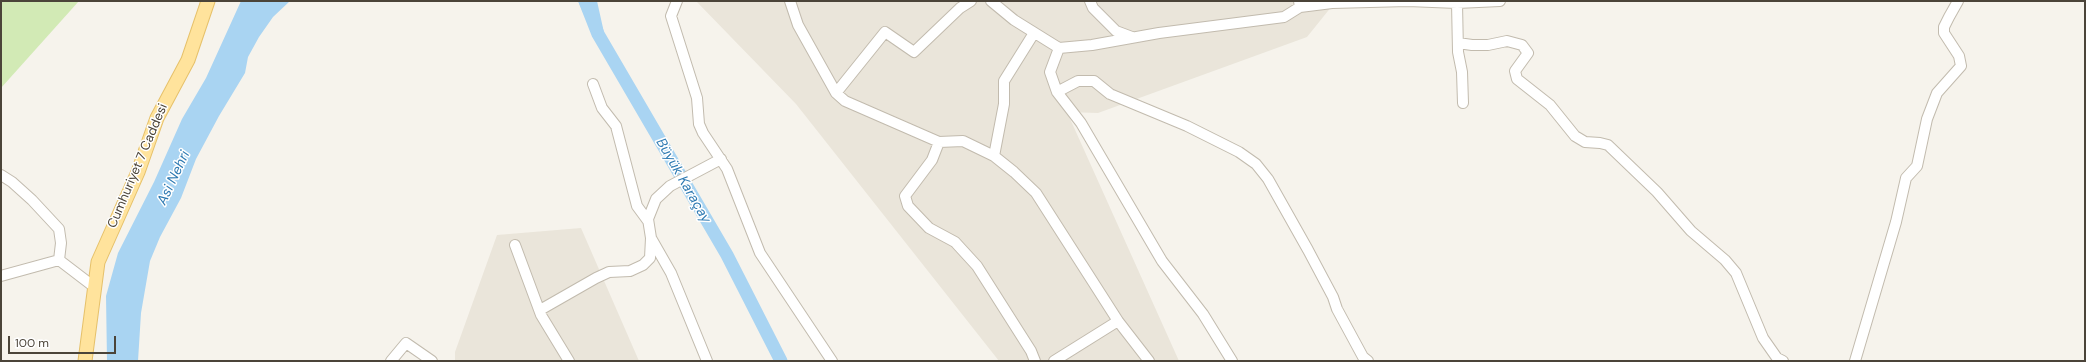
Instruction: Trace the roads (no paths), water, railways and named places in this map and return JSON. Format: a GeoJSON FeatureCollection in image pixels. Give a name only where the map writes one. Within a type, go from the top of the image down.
{"type":"FeatureCollection","features":[{"type":"Feature","properties":{"kind":"main road","name":"Cumhuriyet 7 Caddesi"},"geometry":{"type":"LineString","coordinates":[[85,361],[95,272],[102,250],[138,172],[162,108],[188,60],[208,1]]}},
{"type":"Feature","properties":{"kind":"street"},"geometry":{"type":"LineString","coordinates":[[677,1],[671,16],[697,98],[699,124],[702,133],[727,169],[760,253],[832,361]]}},
{"type":"Feature","properties":{"kind":"street"},"geometry":{"type":"LineString","coordinates":[[790,1],[798,25],[836,93],[845,101],[939,142],[963,141],[994,156],[1014,172],[1036,193],[1118,321],[1149,361]]}},
{"type":"Feature","properties":{"kind":"street"},"geometry":{"type":"LineString","coordinates":[[836,93],[885,32],[914,52],[960,8],[971,1]]}},
{"type":"Feature","properties":{"kind":"street"},"geometry":{"type":"LineString","coordinates":[[991,1],[1034,33],[1059,48],[1092,45],[1132,37],[1284,17],[1299,4],[1408,1],[1458,4],[1500,1]]}},
{"type":"Feature","properties":{"kind":"street"},"geometry":{"type":"LineString","coordinates":[[1090,1],[1093,8],[1116,31],[1132,37]]}},
{"type":"Feature","properties":{"kind":"street"},"geometry":{"type":"LineString","coordinates":[[1855,361],[1896,222],[1906,178],[1917,166],[1927,119],[1937,93],[1961,66],[1959,56],[1944,33],[1949,17],[1958,1]]}},
{"type":"Feature","properties":{"kind":"street"},"geometry":{"type":"LineString","coordinates":[[1458,4],[1458,43],[1464,87],[1463,103]]}},
{"type":"Feature","properties":{"kind":"street"},"geometry":{"type":"LineString","coordinates":[[994,156],[1004,104],[1004,81],[1034,33]]}},
{"type":"Feature","properties":{"kind":"street"},"geometry":{"type":"LineString","coordinates":[[1458,43],[1472,46],[1488,45],[1507,41],[1522,46],[1528,53],[1515,71],[1517,79],[1550,105],[1575,136],[1585,142],[1600,142],[1608,145],[1657,192],[1691,231],[1726,260],[1736,273],[1762,338],[1777,358],[1783,361]]}},
{"type":"Feature","properties":{"kind":"street"},"geometry":{"type":"LineString","coordinates":[[1059,48],[1050,72],[1057,92],[1081,123],[1162,261],[1203,314],[1232,361]]}},
{"type":"Feature","properties":{"kind":"street"},"geometry":{"type":"LineString","coordinates":[[1057,92],[1078,81],[1094,81],[1110,94],[1187,126],[1239,152],[1256,164],[1268,179],[1301,237],[1342,319],[1363,357],[1368,361]]}},
{"type":"Feature","properties":{"kind":"street"},"geometry":{"type":"LineString","coordinates":[[593,84],[602,108],[616,126],[637,206],[648,221]]}},
{"type":"Feature","properties":{"kind":"street"},"geometry":{"type":"LineString","coordinates":[[939,142],[932,160],[905,196],[908,206],[929,228],[955,242],[977,266],[1031,351],[1035,361]]}},
{"type":"Feature","properties":{"kind":"street"},"geometry":{"type":"LineString","coordinates":[[540,310],[609,272],[630,271],[643,265],[650,258],[648,221],[656,199],[670,186],[697,170],[721,159]]}},
{"type":"Feature","properties":{"kind":"street"},"geometry":{"type":"LineString","coordinates":[[1,175],[12,182],[32,200],[59,229],[61,243],[59,260]]}},
{"type":"Feature","properties":{"kind":"street"},"geometry":{"type":"LineString","coordinates":[[650,238],[671,273],[707,361]]}},
{"type":"Feature","properties":{"kind":"street"},"geometry":{"type":"LineString","coordinates":[[515,246],[540,310],[552,336],[569,361]]}},
{"type":"Feature","properties":{"kind":"street"},"geometry":{"type":"LineString","coordinates":[[59,260],[93,286]]}},
{"type":"Feature","properties":{"kind":"street"},"geometry":{"type":"LineString","coordinates":[[1,276],[59,260]]}},
{"type":"Feature","properties":{"kind":"street"},"geometry":{"type":"LineString","coordinates":[[1054,361],[1118,321]]}},
{"type":"Feature","properties":{"kind":"street"},"geometry":{"type":"LineString","coordinates":[[391,361],[406,343],[432,361]]}},
{"type":"Feature","properties":{"kind":"water","name":"Asi Nehri"},"geometry":{"type":"Polygon","coordinates":[[[241,1],[290,1],[273,17],[259,37],[248,57],[245,73],[219,116],[196,159],[181,198],[160,237],[150,261],[141,313],[138,361],[107,361],[106,296],[118,253],[154,182],[182,119],[206,78],[241,1]]]}},
{"type":"Feature","properties":{"kind":"water"},"geometry":{"type":"Polygon","coordinates":[[[578,1],[597,1],[605,37],[597,44],[578,1]]]}},
{"type":"Feature","properties":{"kind":"waterway","name":"Büyük Karaçay"},"geometry":{"type":"LineString","coordinates":[[585,1],[598,34],[727,255],[781,361]]}}]}
